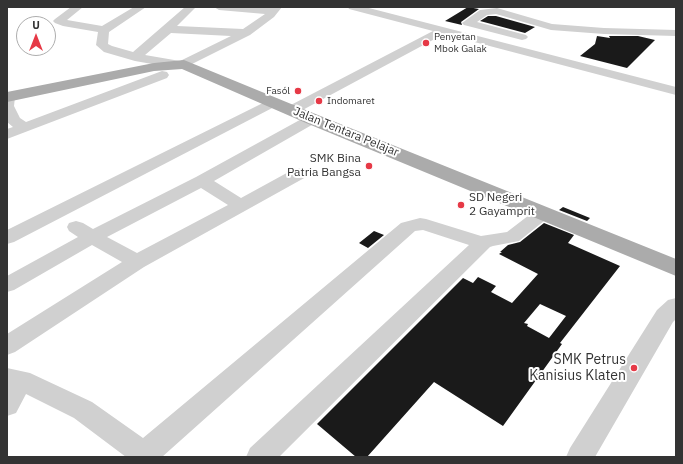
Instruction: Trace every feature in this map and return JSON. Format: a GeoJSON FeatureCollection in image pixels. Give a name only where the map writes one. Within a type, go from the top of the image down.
{"type":"FeatureCollection","features":[{"type":"Feature","properties":{"kind":"main road","name":"Jalan Tentara Pelajar"},"geometry":{"type":"LineString","coordinates":[[173,68],[273,102],[676,268]]}},
{"type":"Feature","properties":{"kind":"main road"},"geometry":{"type":"LineString","coordinates":[[8,97],[173,68]]}},
{"type":"Feature","properties":{"kind":"street"},"geometry":{"type":"LineString","coordinates":[[78,7],[59,21],[104,30],[141,7]]}},
{"type":"Feature","properties":{"kind":"street"},"geometry":{"type":"LineString","coordinates":[[135,57],[191,7]]}},
{"type":"Feature","properties":{"kind":"street"},"geometry":{"type":"LineString","coordinates":[[219,7],[275,9]]}},
{"type":"Feature","properties":{"kind":"street"},"geometry":{"type":"LineString","coordinates":[[352,7],[676,91]]}},
{"type":"Feature","properties":{"kind":"street"},"geometry":{"type":"LineString","coordinates":[[7,134],[98,100],[173,68],[246,33],[275,9]]}},
{"type":"Feature","properties":{"kind":"street"},"geometry":{"type":"LineString","coordinates":[[676,33],[604,31],[551,27],[497,11],[484,12],[470,21],[522,32],[524,34],[518,39],[524,46],[676,88]]}},
{"type":"Feature","properties":{"kind":"street"},"geometry":{"type":"LineString","coordinates":[[168,29],[246,33]]}},
{"type":"Feature","properties":{"kind":"street"},"geometry":{"type":"LineString","coordinates":[[104,30],[102,45],[108,49],[173,68]]}},
{"type":"Feature","properties":{"kind":"street"},"geometry":{"type":"LineString","coordinates":[[292,110],[442,31]]}},
{"type":"Feature","properties":{"kind":"street"},"geometry":{"type":"LineString","coordinates":[[8,97],[7,106],[14,122],[24,127]]}},
{"type":"Feature","properties":{"kind":"street"},"geometry":{"type":"LineString","coordinates":[[7,238],[273,102]]}},
{"type":"Feature","properties":{"kind":"street"},"geometry":{"type":"LineString","coordinates":[[7,285],[84,232],[202,181],[312,119]]}},
{"type":"Feature","properties":{"kind":"street"},"geometry":{"type":"LineString","coordinates":[[7,346],[137,262],[300,173]]}},
{"type":"Feature","properties":{"kind":"street"},"geometry":{"type":"LineString","coordinates":[[202,181],[240,205]]}},
{"type":"Feature","properties":{"kind":"street"},"geometry":{"type":"LineString","coordinates":[[260,457],[483,243],[488,240],[512,237],[543,212]]}},
{"type":"Feature","properties":{"kind":"street"},"geometry":{"type":"LineString","coordinates":[[7,405],[14,379],[83,410],[144,456],[408,227],[420,224],[426,225],[483,243]]}},
{"type":"Feature","properties":{"kind":"street"},"geometry":{"type":"LineString","coordinates":[[84,232],[137,262]]}},
{"type":"Feature","properties":{"kind":"street"},"geometry":{"type":"LineString","coordinates":[[580,457],[665,316],[676,306]]}},
{"type":"Feature","properties":{"kind":"building"},"geometry":{"type":"Polygon","coordinates":[[[468,7],[479,9],[461,22],[462,25],[445,21],[468,7]]]}},
{"type":"Feature","properties":{"kind":"building"},"geometry":{"type":"Polygon","coordinates":[[[488,16],[496,16],[535,27],[525,33],[480,21],[488,16]]]}},
{"type":"Feature","properties":{"kind":"building"},"geometry":{"type":"Polygon","coordinates":[[[597,36],[610,38],[609,36],[638,36],[655,40],[627,68],[580,56],[595,44],[597,36]]]}},
{"type":"Feature","properties":{"kind":"building"},"geometry":{"type":"Polygon","coordinates":[[[563,207],[590,218],[587,221],[559,210],[563,207]]]}},
{"type":"Feature","properties":{"kind":"building"},"geometry":{"type":"Polygon","coordinates":[[[544,223],[574,235],[568,243],[620,266],[560,343],[562,344],[503,426],[434,382],[367,457],[356,457],[317,424],[463,278],[473,283],[478,277],[496,286],[491,292],[512,303],[538,274],[499,254],[508,245],[520,242],[544,223]],[[540,304],[524,323],[528,324],[527,326],[549,338],[566,316],[540,304]]]}},
{"type":"Feature","properties":{"kind":"building"},"geometry":{"type":"Polygon","coordinates":[[[374,231],[384,235],[368,248],[359,243],[374,231]]]}},
{"type":"Feature","properties":{"kind":"place","name":"Penyetan Mbok Galak"},"geometry":{"type":"Point","coordinates":[426,43]}},
{"type":"Feature","properties":{"kind":"place","name":"Fasól"},"geometry":{"type":"Point","coordinates":[298,91]}},
{"type":"Feature","properties":{"kind":"place","name":"Indomaret"},"geometry":{"type":"Point","coordinates":[319,101]}},
{"type":"Feature","properties":{"kind":"place","name":"SMK Bina Patria Bangsa"},"geometry":{"type":"Point","coordinates":[369,166]}},
{"type":"Feature","properties":{"kind":"place","name":"SD Negeri 2 Gayamprit"},"geometry":{"type":"Point","coordinates":[461,205]}},
{"type":"Feature","properties":{"kind":"place","name":"SMK Petrus Kanisius Klaten"},"geometry":{"type":"Point","coordinates":[634,368]}}]}
